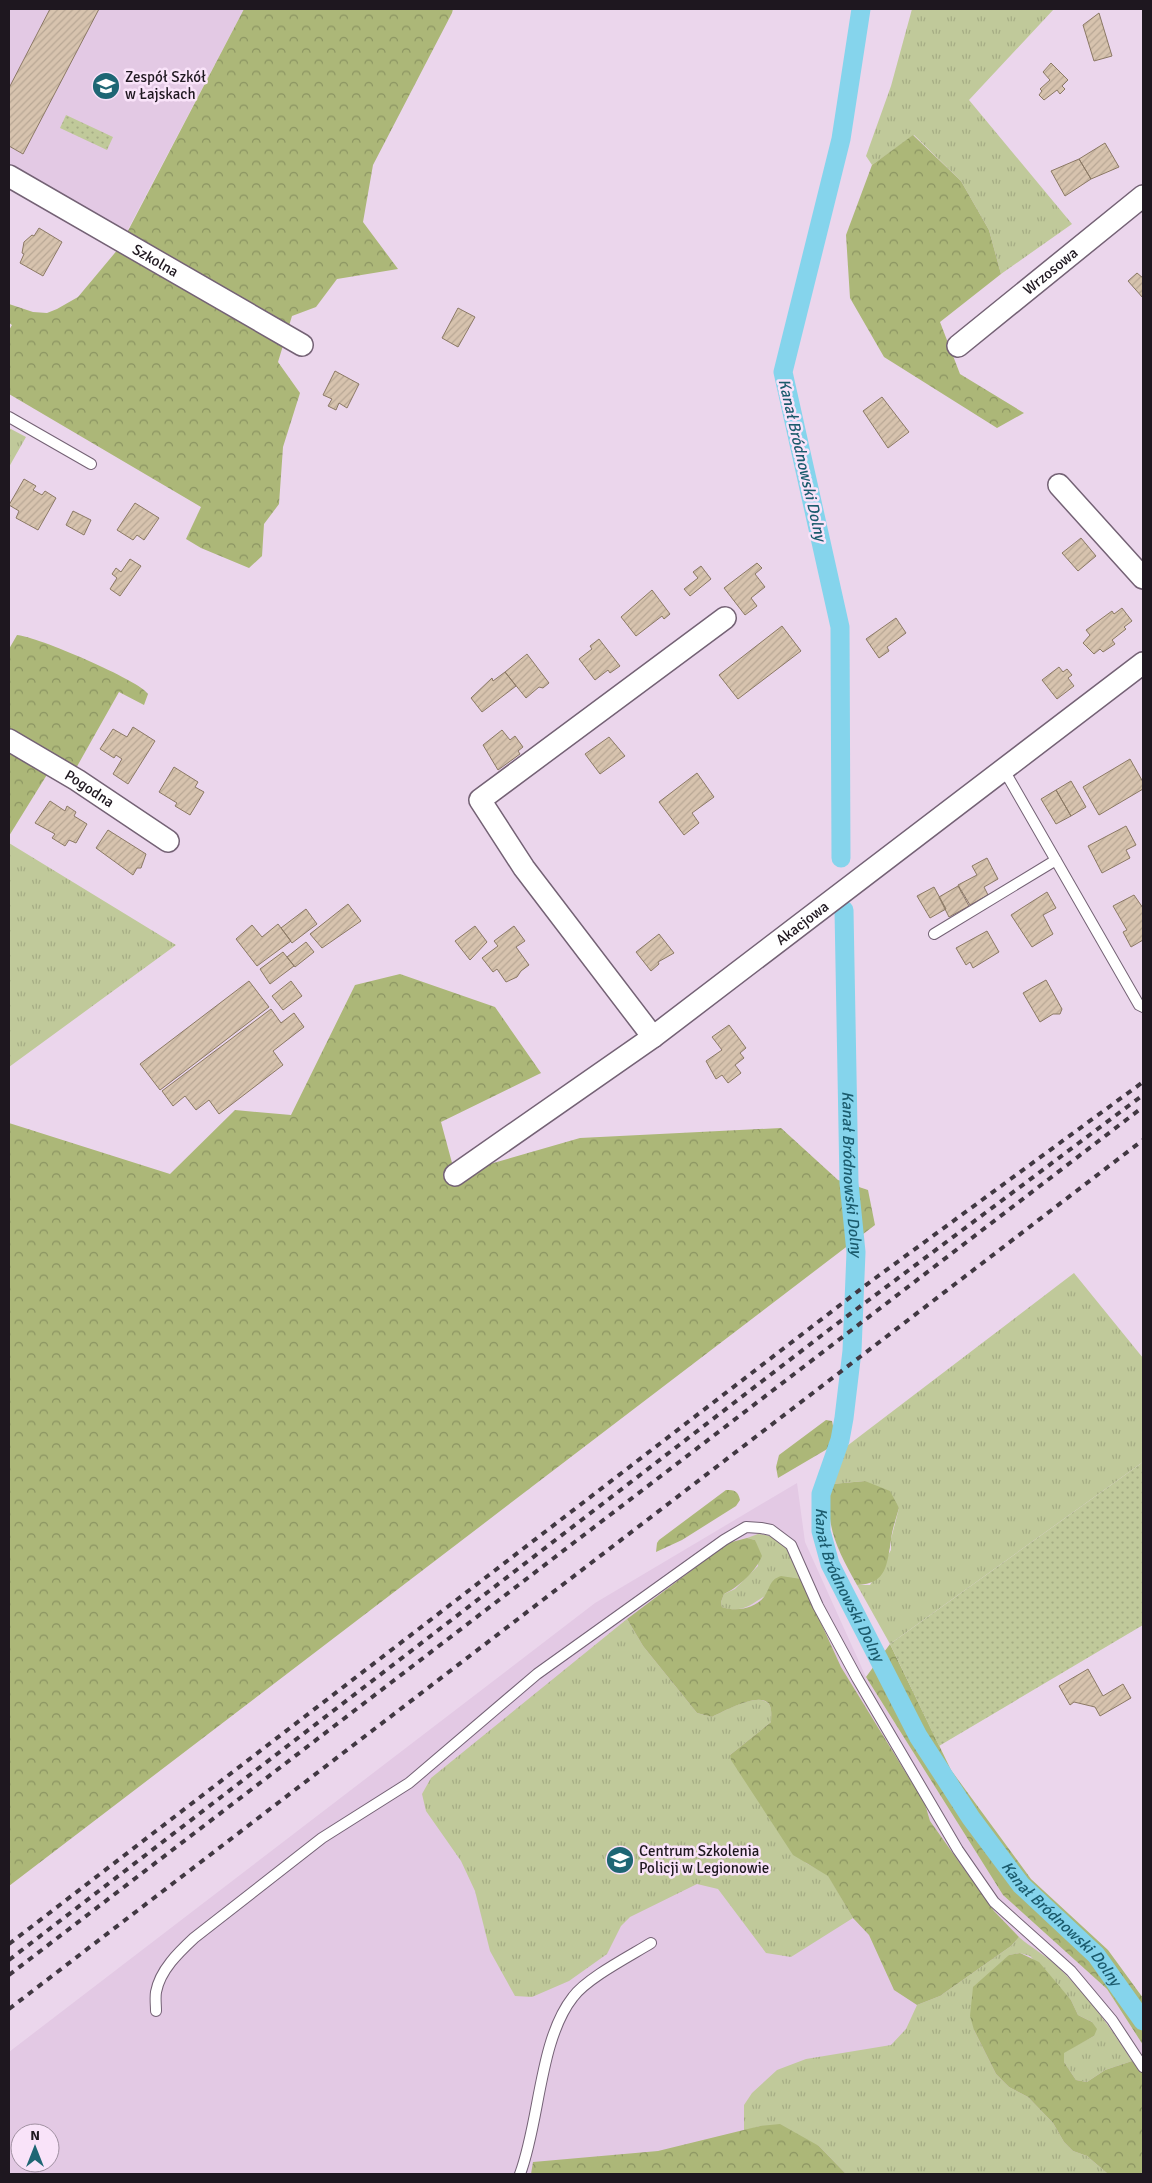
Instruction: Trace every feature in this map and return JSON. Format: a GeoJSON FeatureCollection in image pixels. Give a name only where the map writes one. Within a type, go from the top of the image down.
{"type":"FeatureCollection","features":[{"type":"Feature","properties":{"kind":"street","name":"Szkolna"},"geometry":{"type":"LineString","coordinates":[[9,176],[302,345]]}},
{"type":"Feature","properties":{"kind":"street","name":"Wrzosowa"},"geometry":{"type":"LineString","coordinates":[[958,346],[1143,196]]}},
{"type":"Feature","properties":{"kind":"street"},"geometry":{"type":"LineString","coordinates":[[1059,485],[1143,578]]}},
{"type":"Feature","properties":{"kind":"street"},"geometry":{"type":"LineString","coordinates":[[653,1036],[524,868],[480,800],[725,618]]}},
{"type":"Feature","properties":{"kind":"street","name":"Akacjowa"},"geometry":{"type":"LineString","coordinates":[[455,1175],[653,1036],[1143,663]]}},
{"type":"Feature","properties":{"kind":"street","name":"Pogodna"},"geometry":{"type":"LineString","coordinates":[[9,740],[77,780],[168,841]]}},
{"type":"Feature","properties":{"kind":"lane"},"geometry":{"type":"LineString","coordinates":[[9,418],[92,464]]}},
{"type":"Feature","properties":{"kind":"lane"},"geometry":{"type":"LineString","coordinates":[[1004,770],[1139,1005],[1143,1007]]}},
{"type":"Feature","properties":{"kind":"lane"},"geometry":{"type":"LineString","coordinates":[[934,934],[1056,860]]}},
{"type":"Feature","properties":{"kind":"lane"},"geometry":{"type":"LineString","coordinates":[[156,2012],[156,1992],[163,1976],[175,1955],[194,1938],[322,1838],[409,1782],[537,1674],[724,1540],[746,1527],[754,1527],[772,1530],[790,1545],[818,1606],[857,1678],[958,1850],[994,1902],[1071,1971],[1112,2020],[1143,2067]]}},
{"type":"Feature","properties":{"kind":"lane"},"geometry":{"type":"LineString","coordinates":[[520,2174],[530,2148],[543,2075],[556,2025],[573,1996],[591,1981],[651,1943]]}},
{"type":"Feature","properties":{"kind":"shaded area","name":"Zespół Szkół w Łajskach"},"geometry":{"type":"Polygon","coordinates":[[[9,9],[244,9],[127,231],[9,163],[9,9]]]}},
{"type":"Feature","properties":{"kind":"shaded area","name":"Centrum Szkolenia Policji w Legionowie"},"geometry":{"type":"Polygon","coordinates":[[[797,1483],[805,1542],[866,1677],[1003,1895],[1107,1989],[1143,2045],[1143,2174],[9,2174],[9,2052],[595,1603],[797,1483]]]}},
{"type":"Feature","properties":{"kind":"green space"},"geometry":{"type":"Polygon","coordinates":[[[244,9],[453,9],[373,165],[363,222],[398,269],[337,279],[316,307],[292,316],[278,362],[300,393],[283,447],[279,504],[264,524],[262,556],[249,568],[201,548],[186,539],[201,507],[9,394],[9,330],[12,325],[9,323],[9,304],[33,312],[47,313],[57,309],[78,297],[119,248],[244,9]]]}},
{"type":"Feature","properties":{"kind":"green space"},"geometry":{"type":"Polygon","coordinates":[[[912,9],[1054,9],[969,100],[1072,224],[1001,274],[989,230],[961,181],[914,135],[872,165],[866,156],[891,86],[912,9]]]}},
{"type":"Feature","properties":{"kind":"green space"},"geometry":{"type":"Polygon","coordinates":[[[66,115],[113,137],[107,150],[60,128],[66,115]]]}},
{"type":"Feature","properties":{"kind":"green space"},"geometry":{"type":"Polygon","coordinates":[[[913,135],[961,181],[989,230],[1001,274],[940,322],[960,374],[1024,413],[997,428],[884,357],[850,298],[846,235],[872,165],[913,135]]]}},
{"type":"Feature","properties":{"kind":"green space"},"geometry":{"type":"Polygon","coordinates":[[[9,428],[26,437],[9,467],[9,428]]]}},
{"type":"Feature","properties":{"kind":"green space"},"geometry":{"type":"Polygon","coordinates":[[[17,635],[28,637],[87,660],[127,679],[148,694],[144,705],[119,692],[75,770],[9,731],[9,649],[17,635]]]}},
{"type":"Feature","properties":{"kind":"green space"},"geometry":{"type":"Polygon","coordinates":[[[9,751],[48,773],[9,836],[9,751]]]}},
{"type":"Feature","properties":{"kind":"green space"},"geometry":{"type":"Polygon","coordinates":[[[9,843],[176,945],[9,1067],[9,843]]]}},
{"type":"Feature","properties":{"kind":"green space"},"geometry":{"type":"Polygon","coordinates":[[[400,974],[495,1007],[541,1073],[441,1122],[455,1174],[580,1138],[781,1128],[838,1180],[868,1190],[875,1225],[9,1886],[9,1123],[170,1174],[235,1110],[291,1115],[355,985],[400,974]]]}},
{"type":"Feature","properties":{"kind":"green space"},"geometry":{"type":"Polygon","coordinates":[[[1074,1273],[1143,1358],[1143,1462],[890,1644],[857,1585],[870,1585],[891,1550],[891,1539],[899,1508],[865,1481],[832,1484],[843,1449],[1074,1273]]]}},
{"type":"Feature","properties":{"kind":"green space"},"geometry":{"type":"Polygon","coordinates":[[[826,1420],[832,1421],[835,1436],[829,1448],[778,1478],[776,1467],[779,1455],[826,1420]]]}},
{"type":"Feature","properties":{"kind":"green space"},"geometry":{"type":"Polygon","coordinates":[[[1143,1462],[1143,1625],[939,1746],[890,1644],[1143,1462]]]}},
{"type":"Feature","properties":{"kind":"green space"},"geometry":{"type":"Polygon","coordinates":[[[865,1481],[890,1491],[899,1508],[884,1571],[874,1581],[857,1585],[838,1549],[834,1537],[829,1512],[830,1498],[832,1484],[865,1481]]]}},
{"type":"Feature","properties":{"kind":"green space"},"geometry":{"type":"Polygon","coordinates":[[[726,1490],[737,1493],[740,1500],[736,1506],[682,1540],[656,1552],[659,1540],[726,1490]]]}},
{"type":"Feature","properties":{"kind":"green space"},"geometry":{"type":"Polygon","coordinates":[[[758,1534],[776,1538],[787,1548],[801,1579],[774,1591],[745,1608],[735,1610],[722,1607],[721,1602],[724,1594],[735,1589],[758,1566],[755,1540],[747,1538],[758,1534]]]}},
{"type":"Feature","properties":{"kind":"green space"},"geometry":{"type":"Polygon","coordinates":[[[747,1538],[755,1540],[762,1556],[756,1567],[746,1578],[724,1594],[721,1602],[722,1607],[739,1609],[750,1607],[764,1597],[772,1582],[781,1576],[801,1579],[841,1667],[925,1804],[930,1821],[994,1911],[1019,1937],[1011,1946],[940,1996],[917,2005],[894,1990],[869,1935],[853,1918],[828,1876],[793,1855],[731,1760],[730,1755],[771,1722],[770,1706],[766,1701],[742,1703],[712,1717],[697,1713],[643,1646],[627,1619],[728,1543],[747,1538]]]}},
{"type":"Feature","properties":{"kind":"green space"},"geometry":{"type":"Polygon","coordinates":[[[627,1619],[643,1646],[697,1713],[712,1717],[742,1703],[759,1700],[766,1701],[770,1706],[771,1722],[730,1755],[806,1863],[828,1875],[853,1918],[791,1957],[766,1953],[718,1889],[697,1884],[630,1917],[621,1926],[607,1954],[569,1981],[532,1997],[515,1996],[490,1951],[475,1891],[461,1861],[426,1811],[422,1794],[431,1778],[627,1619]]]}},
{"type":"Feature","properties":{"kind":"green space"},"geometry":{"type":"Polygon","coordinates":[[[890,1644],[951,1770],[1031,1879],[1108,1950],[1143,1998],[1143,2045],[1107,1989],[1003,1895],[866,1677],[890,1644]]]}},
{"type":"Feature","properties":{"kind":"green space"},"geometry":{"type":"Polygon","coordinates":[[[1019,1937],[1056,1965],[1077,1987],[1115,2035],[1132,2061],[1105,2070],[1087,2082],[1076,2080],[1064,2062],[1064,2052],[1094,2036],[1092,2022],[1078,2015],[1071,2000],[1030,1956],[1020,1953],[1009,1955],[974,2030],[996,2074],[1009,2087],[1028,2097],[1053,2123],[1064,2142],[1073,2151],[1087,2156],[1108,2174],[846,2174],[819,2146],[760,2126],[744,2131],[744,2105],[752,2093],[777,2070],[806,2059],[891,2045],[906,2029],[917,2005],[940,1996],[1011,1946],[1019,1937]]]}},
{"type":"Feature","properties":{"kind":"green space"},"geometry":{"type":"Polygon","coordinates":[[[1020,1953],[1039,1962],[1071,2000],[1078,2015],[1092,2022],[1097,2029],[1094,2036],[1064,2053],[1064,2062],[1076,2080],[1087,2082],[1105,2070],[1132,2061],[1143,2073],[1143,2174],[1108,2174],[1087,2156],[1073,2151],[1064,2142],[1053,2123],[1028,2097],[1009,2087],[996,2074],[974,2030],[970,2016],[973,1987],[1009,1955],[1020,1953]]]}},
{"type":"Feature","properties":{"kind":"green space"},"geometry":{"type":"Polygon","coordinates":[[[780,2124],[819,2146],[846,2174],[531,2174],[533,2162],[658,2151],[760,2126],[780,2124]]]}},
{"type":"Feature","properties":{"kind":"building"},"geometry":{"type":"Polygon","coordinates":[[[50,9],[99,9],[23,154],[9,146],[9,88],[50,9]]]}},
{"type":"Feature","properties":{"kind":"building"},"geometry":{"type":"Polygon","coordinates":[[[1099,13],[1112,56],[1094,61],[1083,25],[1099,13]]]}},
{"type":"Feature","properties":{"kind":"building"},"geometry":{"type":"Polygon","coordinates":[[[1051,63],[1068,80],[1062,86],[1065,89],[1060,94],[1057,90],[1044,100],[1039,95],[1042,91],[1040,89],[1050,80],[1043,72],[1051,63]]]}},
{"type":"Feature","properties":{"kind":"building"},"geometry":{"type":"Polygon","coordinates":[[[1105,143],[1119,167],[1091,179],[1079,159],[1105,143]]]}},
{"type":"Feature","properties":{"kind":"building"},"geometry":{"type":"Polygon","coordinates":[[[1079,159],[1091,179],[1065,196],[1051,171],[1079,159]]]}},
{"type":"Feature","properties":{"kind":"building"},"geometry":{"type":"Polygon","coordinates":[[[39,228],[62,242],[43,276],[20,263],[24,254],[22,253],[24,242],[32,235],[34,236],[39,228]]]}},
{"type":"Feature","properties":{"kind":"building"},"geometry":{"type":"Polygon","coordinates":[[[1137,273],[1143,278],[1143,298],[1128,281],[1137,273]]]}},
{"type":"Feature","properties":{"kind":"building"},"geometry":{"type":"Polygon","coordinates":[[[458,308],[475,317],[458,347],[442,338],[458,308]]]}},
{"type":"Feature","properties":{"kind":"building"},"geometry":{"type":"Polygon","coordinates":[[[335,371],[359,384],[347,408],[339,403],[336,410],[328,406],[332,399],[323,395],[335,371]]]}},
{"type":"Feature","properties":{"kind":"building"},"geometry":{"type":"Polygon","coordinates":[[[882,397],[909,432],[888,448],[863,411],[882,397]]]}},
{"type":"Feature","properties":{"kind":"building"},"geometry":{"type":"Polygon","coordinates":[[[24,479],[36,486],[33,490],[42,495],[45,491],[56,498],[38,530],[16,518],[19,511],[9,505],[24,479]]]}},
{"type":"Feature","properties":{"kind":"building"},"geometry":{"type":"Polygon","coordinates":[[[135,503],[159,518],[144,540],[137,535],[133,540],[117,530],[135,503]]]}},
{"type":"Feature","properties":{"kind":"building"},"geometry":{"type":"Polygon","coordinates":[[[73,511],[91,520],[84,535],[66,525],[73,511]]]}},
{"type":"Feature","properties":{"kind":"building"},"geometry":{"type":"Polygon","coordinates":[[[1081,538],[1096,556],[1078,571],[1062,553],[1081,538]]]}},
{"type":"Feature","properties":{"kind":"building"},"geometry":{"type":"Polygon","coordinates":[[[130,559],[141,566],[120,596],[110,589],[117,578],[112,574],[116,568],[121,572],[130,559]]]}},
{"type":"Feature","properties":{"kind":"building"},"geometry":{"type":"Polygon","coordinates":[[[757,563],[762,568],[755,574],[765,587],[751,598],[757,606],[745,615],[724,588],[757,563]]]}},
{"type":"Feature","properties":{"kind":"building"},"geometry":{"type":"Polygon","coordinates":[[[701,566],[711,579],[690,596],[684,589],[698,578],[693,572],[701,566]]]}},
{"type":"Feature","properties":{"kind":"building"},"geometry":{"type":"Polygon","coordinates":[[[652,590],[670,614],[664,619],[662,616],[636,636],[621,617],[652,590]]]}},
{"type":"Feature","properties":{"kind":"building"},"geometry":{"type":"Polygon","coordinates":[[[1122,608],[1132,621],[1124,627],[1126,629],[1112,640],[1115,644],[1103,652],[1100,649],[1094,654],[1083,643],[1090,635],[1086,630],[1112,611],[1114,614],[1122,608]]]}},
{"type":"Feature","properties":{"kind":"building"},"geometry":{"type":"Polygon","coordinates":[[[896,618],[906,633],[887,647],[889,651],[879,658],[866,639],[896,618]]]}},
{"type":"Feature","properties":{"kind":"building"},"geometry":{"type":"Polygon","coordinates":[[[782,626],[801,651],[738,699],[719,675],[782,626]]]}},
{"type":"Feature","properties":{"kind":"building"},"geometry":{"type":"Polygon","coordinates":[[[599,639],[620,666],[610,673],[608,670],[595,680],[579,659],[592,649],[590,646],[599,639]]]}},
{"type":"Feature","properties":{"kind":"building"},"geometry":{"type":"Polygon","coordinates":[[[527,654],[549,683],[543,688],[539,687],[526,698],[505,672],[527,654]]]}},
{"type":"Feature","properties":{"kind":"building"},"geometry":{"type":"Polygon","coordinates":[[[1059,667],[1063,672],[1067,669],[1072,675],[1068,678],[1074,686],[1057,699],[1042,680],[1059,667]]]}},
{"type":"Feature","properties":{"kind":"building"},"geometry":{"type":"Polygon","coordinates":[[[505,672],[516,686],[482,712],[471,698],[492,678],[493,681],[505,672]]]}},
{"type":"Feature","properties":{"kind":"building"},"geometry":{"type":"Polygon","coordinates":[[[133,727],[155,741],[128,784],[113,774],[122,759],[116,755],[114,758],[100,749],[113,729],[127,737],[133,727]]]}},
{"type":"Feature","properties":{"kind":"building"},"geometry":{"type":"Polygon","coordinates":[[[502,730],[510,740],[515,736],[523,747],[518,751],[520,754],[498,770],[483,745],[502,730]]]}},
{"type":"Feature","properties":{"kind":"building"},"geometry":{"type":"Polygon","coordinates":[[[609,737],[625,756],[600,774],[585,754],[609,737]]]}},
{"type":"Feature","properties":{"kind":"building"},"geometry":{"type":"Polygon","coordinates":[[[1130,759],[1143,782],[1143,789],[1099,815],[1083,787],[1130,759]]]}},
{"type":"Feature","properties":{"kind":"building"},"geometry":{"type":"Polygon","coordinates":[[[174,767],[198,782],[195,787],[204,792],[190,815],[175,806],[177,803],[159,792],[174,767]]]}},
{"type":"Feature","properties":{"kind":"building"},"geometry":{"type":"Polygon","coordinates":[[[697,773],[714,797],[692,813],[699,823],[684,835],[659,802],[697,773]]]}},
{"type":"Feature","properties":{"kind":"building"},"geometry":{"type":"Polygon","coordinates":[[[1071,781],[1086,807],[1071,816],[1056,790],[1071,781]]]}},
{"type":"Feature","properties":{"kind":"building"},"geometry":{"type":"Polygon","coordinates":[[[1056,790],[1071,816],[1056,824],[1041,799],[1056,790]]]}},
{"type":"Feature","properties":{"kind":"building"},"geometry":{"type":"Polygon","coordinates":[[[50,801],[65,811],[67,806],[76,812],[74,816],[87,824],[76,843],[69,840],[65,846],[52,838],[55,834],[35,823],[50,801]]]}},
{"type":"Feature","properties":{"kind":"building"},"geometry":{"type":"Polygon","coordinates":[[[1126,826],[1136,845],[1126,850],[1130,858],[1102,873],[1088,846],[1126,826]]]}},
{"type":"Feature","properties":{"kind":"building"},"geometry":{"type":"Polygon","coordinates":[[[108,830],[146,854],[141,868],[137,868],[133,875],[96,848],[108,830]]]}},
{"type":"Feature","properties":{"kind":"building"},"geometry":{"type":"Polygon","coordinates":[[[987,858],[998,879],[984,887],[988,895],[970,905],[958,885],[977,875],[972,866],[987,858]]]}},
{"type":"Feature","properties":{"kind":"building"},"geometry":{"type":"Polygon","coordinates":[[[958,886],[969,906],[949,917],[939,897],[958,886]]]}},
{"type":"Feature","properties":{"kind":"building"},"geometry":{"type":"Polygon","coordinates":[[[934,887],[946,909],[930,918],[917,896],[934,887]]]}},
{"type":"Feature","properties":{"kind":"building"},"geometry":{"type":"Polygon","coordinates":[[[1047,892],[1056,908],[1043,915],[1053,934],[1032,947],[1011,915],[1047,892]]]}},
{"type":"Feature","properties":{"kind":"building"},"geometry":{"type":"Polygon","coordinates":[[[1134,895],[1143,908],[1143,940],[1131,947],[1123,932],[1127,930],[1113,906],[1134,895]]]}},
{"type":"Feature","properties":{"kind":"building"},"geometry":{"type":"Polygon","coordinates":[[[348,904],[361,921],[322,948],[310,934],[348,904]]]}},
{"type":"Feature","properties":{"kind":"building"},"geometry":{"type":"Polygon","coordinates":[[[306,909],[317,924],[292,943],[281,928],[306,909]]]}},
{"type":"Feature","properties":{"kind":"building"},"geometry":{"type":"Polygon","coordinates":[[[278,924],[291,941],[257,966],[236,939],[252,925],[262,937],[278,924]]]}},
{"type":"Feature","properties":{"kind":"building"},"geometry":{"type":"Polygon","coordinates":[[[475,926],[487,942],[470,960],[455,941],[475,926]]]}},
{"type":"Feature","properties":{"kind":"building"},"geometry":{"type":"Polygon","coordinates":[[[514,926],[525,941],[516,947],[529,965],[517,977],[506,982],[497,969],[493,972],[482,958],[498,946],[494,941],[514,926]]]}},
{"type":"Feature","properties":{"kind":"building"},"geometry":{"type":"Polygon","coordinates":[[[987,931],[999,952],[973,968],[970,962],[966,965],[956,948],[987,931]]]}},
{"type":"Feature","properties":{"kind":"building"},"geometry":{"type":"Polygon","coordinates":[[[659,934],[674,953],[658,962],[659,964],[651,971],[636,952],[659,934]]]}},
{"type":"Feature","properties":{"kind":"building"},"geometry":{"type":"Polygon","coordinates":[[[306,942],[314,952],[295,967],[287,957],[306,942]]]}},
{"type":"Feature","properties":{"kind":"building"},"geometry":{"type":"Polygon","coordinates":[[[283,952],[294,966],[270,984],[260,969],[283,952]]]}},
{"type":"Feature","properties":{"kind":"building"},"geometry":{"type":"Polygon","coordinates":[[[1046,980],[1062,1009],[1060,1014],[1053,1014],[1040,1022],[1023,993],[1046,980]]]}},
{"type":"Feature","properties":{"kind":"building"},"geometry":{"type":"Polygon","coordinates":[[[249,981],[269,1007],[160,1090],[140,1064],[249,981]]]}},
{"type":"Feature","properties":{"kind":"building"},"geometry":{"type":"Polygon","coordinates":[[[291,981],[302,996],[283,1010],[272,996],[291,981]]]}},
{"type":"Feature","properties":{"kind":"building"},"geometry":{"type":"Polygon","coordinates":[[[271,1009],[281,1023],[294,1013],[304,1027],[273,1051],[283,1065],[219,1114],[209,1100],[196,1110],[185,1096],[173,1106],[162,1091],[271,1009]]]}},
{"type":"Feature","properties":{"kind":"building"},"geometry":{"type":"Polygon","coordinates":[[[729,1025],[746,1048],[740,1053],[744,1058],[735,1065],[741,1073],[728,1083],[722,1075],[716,1079],[706,1061],[722,1050],[712,1037],[729,1025]]]}},
{"type":"Feature","properties":{"kind":"building"},"geometry":{"type":"Polygon","coordinates":[[[1088,1669],[1103,1696],[1123,1684],[1131,1698],[1100,1716],[1095,1707],[1074,1702],[1070,1705],[1059,1686],[1088,1669]]]}},
{"type":"Feature","properties":{"kind":"waterway","name":"Kanał Bródnowski Dolny"},"geometry":{"type":"LineString","coordinates":[[841,858],[840,627],[783,372],[841,139],[861,9]]}},
{"type":"Feature","properties":{"kind":"waterway","name":"Kanał Bródnowski Dolny"},"geometry":{"type":"LineString","coordinates":[[844,910],[849,1183],[856,1252],[852,1351],[844,1418],[840,1440],[821,1494],[821,1531],[830,1564],[918,1736],[971,1818],[1021,1885],[1096,1955],[1143,2021]]}},
{"type":"Feature","properties":{"kind":"railway"},"geometry":{"type":"LineString","coordinates":[[9,1944],[870,1282],[1143,1082]]}},
{"type":"Feature","properties":{"kind":"railway"},"geometry":{"type":"LineString","coordinates":[[9,1960],[830,1329],[1143,1095]]}},
{"type":"Feature","properties":{"kind":"railway"},"geometry":{"type":"LineString","coordinates":[[9,1975],[1143,1107]]}},
{"type":"Feature","properties":{"kind":"railway"},"geometry":{"type":"LineString","coordinates":[[9,2009],[1143,1140]]}},
{"type":"Feature","properties":{"kind":"place","name":"Zespół Szkół w Łajskach"},"geometry":{"type":"Point","coordinates":[106,86]}},
{"type":"Feature","properties":{"kind":"place","name":"Centrum Szkolenia Policji w Legionowie"},"geometry":{"type":"Point","coordinates":[620,1860]}}]}
